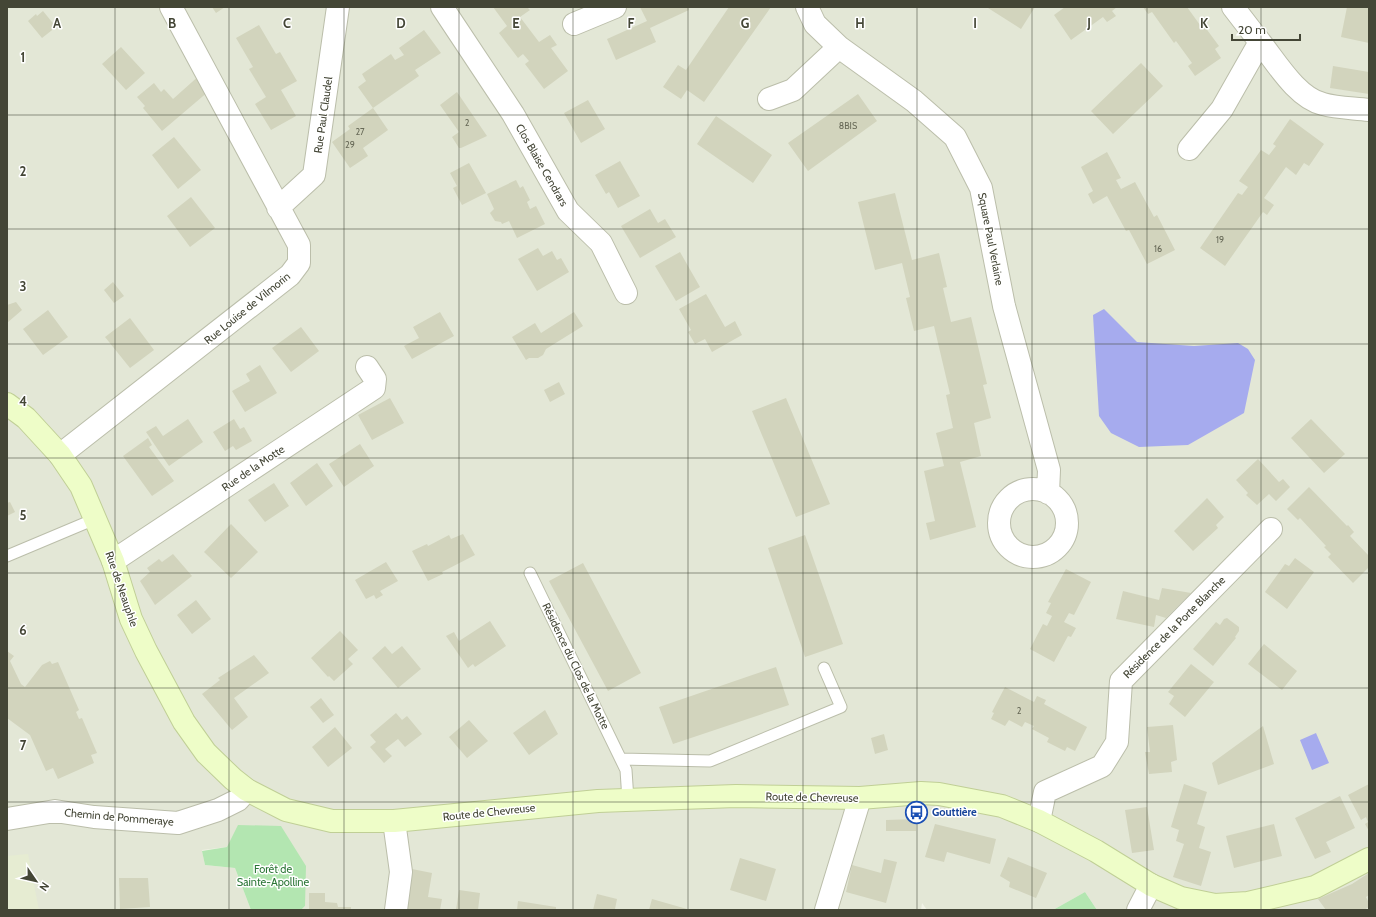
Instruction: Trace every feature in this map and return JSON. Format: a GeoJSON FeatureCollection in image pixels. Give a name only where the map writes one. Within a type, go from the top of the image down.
{"type":"FeatureCollection","features":[{"type":"Feature","properties":{"kind":"street","name":"Rue Louise de Vilmorin"},"geometry":{"type":"LineString","coordinates":[[60,455],[290,275],[299,262],[299,245],[171,7]]}},
{"type":"Feature","properties":{"kind":"street","name":"Rue Paul Claudel"},"geometry":{"type":"LineString","coordinates":[[278,208],[314,175],[338,7]]}},
{"type":"Feature","properties":{"kind":"street","name":"Clos Blaise Cendrars"},"geometry":{"type":"LineString","coordinates":[[442,7],[513,114],[568,211],[601,243],[626,293]]}},
{"type":"Feature","properties":{"kind":"street"},"geometry":{"type":"LineString","coordinates":[[574,24],[615,7]]}},
{"type":"Feature","properties":{"kind":"street","name":"Square Paul Verlaine"},"geometry":{"type":"LineString","coordinates":[[807,7],[814,24],[839,47],[914,101],[955,138],[981,188],[1004,306],[1049,470],[1048,493]]}},
{"type":"Feature","properties":{"kind":"street"},"geometry":{"type":"LineString","coordinates":[[1233,7],[1298,90],[1309,99],[1322,104],[1369,110]]}},
{"type":"Feature","properties":{"kind":"street"},"geometry":{"type":"LineString","coordinates":[[1189,149],[1222,109],[1260,42]]}},
{"type":"Feature","properties":{"kind":"street"},"geometry":{"type":"LineString","coordinates":[[769,99],[793,90],[839,47]]}},
{"type":"Feature","properties":{"kind":"street","name":"Rue de la Motte"},"geometry":{"type":"LineString","coordinates":[[113,561],[374,388],[375,379],[367,367]]}},
{"type":"Feature","properties":{"kind":"street","name":"Rue de Neauphle"},"geometry":{"type":"LineString","coordinates":[[7,404],[26,418],[60,455],[81,486],[113,561],[131,619],[146,651],[184,722],[206,753],[240,784]]}},
{"type":"Feature","properties":{"kind":"street","name":"Résidence de la Porte Blanche"},"geometry":{"type":"LineString","coordinates":[[1039,821],[1045,792],[1102,766],[1117,742],[1121,681],[1271,529]]}},
{"type":"Feature","properties":{"kind":"street","name":"Route de Chevreuse"},"geometry":{"type":"LineString","coordinates":[[240,784],[286,810],[332,821],[394,822],[598,801],[736,796],[860,798],[921,793],[939,794],[1002,806],[1039,821],[1096,851],[1151,885],[1181,898],[1215,905],[1248,903],[1315,887],[1369,859]]}},
{"type":"Feature","properties":{"kind":"street","name":"Chemin de Pommeraye"},"geometry":{"type":"LineString","coordinates":[[7,819],[55,811],[94,816],[178,822],[218,810],[238,800],[240,784]]}},
{"type":"Feature","properties":{"kind":"street"},"geometry":{"type":"LineString","coordinates":[[826,910],[860,798]]}},
{"type":"Feature","properties":{"kind":"street"},"geometry":{"type":"LineString","coordinates":[[394,822],[401,872],[396,910]]}},
{"type":"Feature","properties":{"kind":"street"},"geometry":{"type":"LineString","coordinates":[[1138,910],[1151,885]]}},
{"type":"Feature","properties":{"kind":"lane"},"geometry":{"type":"LineString","coordinates":[[7,556],[95,519]]}},
{"type":"Feature","properties":{"kind":"lane","name":"Résidence du Clos de la Motte"},"geometry":{"type":"LineString","coordinates":[[530,573],[626,770],[628,800]]}},
{"type":"Feature","properties":{"kind":"lane"},"geometry":{"type":"LineString","coordinates":[[621,759],[710,761],[841,707],[824,668]]}},
{"type":"Feature","properties":{"kind":"shaded area"},"geometry":{"type":"Polygon","coordinates":[[[7,7],[1369,7],[1369,910],[1097,910],[1085,892],[1053,910],[927,910],[922,903],[921,910],[301,910],[305,906],[227,847],[202,850],[205,865],[235,868],[251,910],[7,910],[7,7]]]}},
{"type":"Feature","properties":{"kind":"shaded area"},"geometry":{"type":"Polygon","coordinates":[[[28,854],[39,910],[7,910],[7,856],[28,854]]]}},
{"type":"Feature","properties":{"kind":"green space","name":"Forêt de Sainte-Apolline"},"geometry":{"type":"Polygon","coordinates":[[[238,825],[281,826],[306,866],[305,906],[301,910],[251,910],[235,868],[205,865],[202,851],[227,847],[238,825]]]}},
{"type":"Feature","properties":{"kind":"green space"},"geometry":{"type":"Polygon","coordinates":[[[1085,892],[1097,910],[1053,910],[1085,892]]]}},
{"type":"Feature","properties":{"kind":"water"},"geometry":{"type":"Polygon","coordinates":[[[1104,309],[1137,342],[1194,346],[1238,343],[1248,349],[1255,360],[1244,413],[1188,445],[1139,447],[1111,433],[1099,416],[1093,315],[1104,309]]]}},
{"type":"Feature","properties":{"kind":"water"},"geometry":{"type":"Polygon","coordinates":[[[1316,733],[1329,763],[1312,770],[1300,740],[1316,733]]]}},
{"type":"Feature","properties":{"kind":"building"},"geometry":{"type":"Polygon","coordinates":[[[212,7],[225,7],[216,13],[212,7]]]}},
{"type":"Feature","properties":{"kind":"building"},"geometry":{"type":"Polygon","coordinates":[[[493,7],[527,7],[530,10],[520,17],[539,42],[550,35],[557,45],[551,48],[568,71],[544,89],[525,64],[529,61],[523,54],[518,58],[499,33],[507,26],[493,7]]]}},
{"type":"Feature","properties":{"kind":"building"},"geometry":{"type":"Polygon","coordinates":[[[640,7],[688,7],[689,10],[650,28],[656,42],[616,60],[607,39],[647,21],[640,7]]]}},
{"type":"Feature","properties":{"kind":"building"},"geometry":{"type":"Polygon","coordinates":[[[729,7],[771,7],[704,102],[687,90],[681,99],[663,87],[678,65],[686,70],[729,7]]]}},
{"type":"Feature","properties":{"kind":"building"},"geometry":{"type":"Polygon","coordinates":[[[1035,7],[1021,29],[988,8],[1035,7]]]}},
{"type":"Feature","properties":{"kind":"building"},"geometry":{"type":"Polygon","coordinates":[[[1065,7],[1117,7],[1112,11],[1116,16],[1107,22],[1103,17],[1071,40],[1054,15],[1065,7]]]}},
{"type":"Feature","properties":{"kind":"building"},"geometry":{"type":"Polygon","coordinates":[[[1143,7],[1187,7],[1200,25],[1202,23],[1219,46],[1215,49],[1221,58],[1195,76],[1188,66],[1192,63],[1176,41],[1174,43],[1152,12],[1148,14],[1143,7]]]}},
{"type":"Feature","properties":{"kind":"building"},"geometry":{"type":"Polygon","coordinates":[[[1347,7],[1369,7],[1369,43],[1341,37],[1347,7]]]}},
{"type":"Feature","properties":{"kind":"building"},"geometry":{"type":"Polygon","coordinates":[[[43,11],[56,27],[42,38],[28,21],[36,14],[37,16],[43,11]]]}},
{"type":"Feature","properties":{"kind":"building"},"geometry":{"type":"Polygon","coordinates":[[[259,25],[276,54],[280,52],[297,81],[281,90],[296,116],[271,130],[255,104],[266,97],[249,69],[253,67],[236,38],[259,25]]]}},
{"type":"Feature","properties":{"kind":"building"},"geometry":{"type":"Polygon","coordinates":[[[424,30],[441,53],[415,70],[419,76],[373,108],[358,87],[366,81],[362,74],[391,54],[395,60],[404,55],[399,48],[424,30]]]}},
{"type":"Feature","properties":{"kind":"building"},"geometry":{"type":"Polygon","coordinates":[[[121,47],[145,73],[126,90],[102,64],[121,47]]]}},
{"type":"Feature","properties":{"kind":"building"},"geometry":{"type":"Polygon","coordinates":[[[1141,63],[1163,86],[1113,134],[1091,111],[1141,63]]]}},
{"type":"Feature","properties":{"kind":"building"},"geometry":{"type":"Polygon","coordinates":[[[1333,66],[1369,72],[1369,94],[1330,88],[1333,66]]]}},
{"type":"Feature","properties":{"kind":"building"},"geometry":{"type":"Polygon","coordinates":[[[201,74],[209,91],[162,131],[143,108],[145,106],[137,97],[154,83],[161,92],[164,89],[173,99],[201,74]]]}},
{"type":"Feature","properties":{"kind":"building"},"geometry":{"type":"Polygon","coordinates":[[[457,92],[487,136],[461,148],[459,148],[452,137],[459,132],[440,105],[457,92]]]}},
{"type":"Feature","properties":{"kind":"building"},"geometry":{"type":"Polygon","coordinates":[[[858,94],[877,121],[808,171],[788,143],[858,94]]]}},
{"type":"Feature","properties":{"kind":"building"},"geometry":{"type":"Polygon","coordinates":[[[588,100],[605,129],[581,143],[564,113],[588,100]]]}},
{"type":"Feature","properties":{"kind":"building"},"geometry":{"type":"Polygon","coordinates":[[[373,108],[388,130],[363,148],[368,156],[350,168],[332,142],[350,129],[348,126],[373,108]]]}},
{"type":"Feature","properties":{"kind":"building"},"geometry":{"type":"Polygon","coordinates":[[[716,116],[772,155],[753,183],[697,144],[716,116]]]}},
{"type":"Feature","properties":{"kind":"building"},"geometry":{"type":"Polygon","coordinates":[[[1290,119],[1324,144],[1309,166],[1304,163],[1296,175],[1286,167],[1264,198],[1274,205],[1267,215],[1263,212],[1225,266],[1200,248],[1238,193],[1242,195],[1248,187],[1239,181],[1261,150],[1269,155],[1276,146],[1273,144],[1290,119]]]}},
{"type":"Feature","properties":{"kind":"building"},"geometry":{"type":"Polygon","coordinates":[[[174,137],[201,170],[178,189],[152,155],[174,137]]]}},
{"type":"Feature","properties":{"kind":"building"},"geometry":{"type":"Polygon","coordinates":[[[1107,152],[1121,178],[1116,180],[1121,189],[1135,182],[1154,217],[1157,215],[1175,250],[1147,264],[1129,230],[1126,231],[1107,196],[1093,204],[1088,194],[1093,191],[1081,167],[1107,152]]]}},
{"type":"Feature","properties":{"kind":"building"},"geometry":{"type":"Polygon","coordinates":[[[620,161],[640,196],[618,208],[609,192],[606,194],[595,175],[620,161]]]}},
{"type":"Feature","properties":{"kind":"building"},"geometry":{"type":"Polygon","coordinates":[[[469,163],[486,193],[462,205],[453,188],[457,186],[450,173],[469,163]]]}},
{"type":"Feature","properties":{"kind":"building"},"geometry":{"type":"Polygon","coordinates":[[[516,180],[520,188],[523,186],[530,200],[527,202],[530,209],[536,206],[545,224],[517,238],[509,221],[502,224],[501,222],[495,221],[490,213],[494,209],[487,194],[516,180]]]}},
{"type":"Feature","properties":{"kind":"building"},"geometry":{"type":"Polygon","coordinates":[[[895,193],[912,260],[939,253],[947,287],[943,288],[951,322],[971,317],[987,384],[983,385],[991,418],[974,423],[981,456],[960,462],[976,527],[930,540],[926,523],[935,521],[924,471],[944,466],[936,433],[953,428],[946,395],[950,394],[934,326],[914,331],[906,298],[910,297],[902,263],[875,270],[858,202],[895,193]]]}},
{"type":"Feature","properties":{"kind":"building"},"geometry":{"type":"Polygon","coordinates":[[[191,197],[215,228],[190,247],[167,216],[191,197]]]}},
{"type":"Feature","properties":{"kind":"building"},"geometry":{"type":"Polygon","coordinates":[[[650,209],[658,223],[665,219],[676,237],[640,258],[621,226],[650,209]]]}},
{"type":"Feature","properties":{"kind":"building"},"geometry":{"type":"Polygon","coordinates":[[[538,248],[543,256],[552,251],[557,260],[561,258],[569,272],[537,291],[518,259],[538,248]]]}},
{"type":"Feature","properties":{"kind":"building"},"geometry":{"type":"Polygon","coordinates":[[[680,252],[700,287],[676,301],[655,266],[680,252]]]}},
{"type":"Feature","properties":{"kind":"building"},"geometry":{"type":"Polygon","coordinates":[[[113,282],[124,296],[114,303],[104,290],[113,282]]]}},
{"type":"Feature","properties":{"kind":"building"},"geometry":{"type":"Polygon","coordinates":[[[706,294],[725,327],[735,321],[742,335],[712,352],[705,339],[695,344],[688,332],[691,330],[679,309],[706,294]]]}},
{"type":"Feature","properties":{"kind":"building"},"geometry":{"type":"Polygon","coordinates":[[[16,302],[22,310],[7,323],[7,305],[16,302]]]}},
{"type":"Feature","properties":{"kind":"building"},"geometry":{"type":"Polygon","coordinates":[[[48,310],[68,337],[43,355],[23,329],[48,310]]]}},
{"type":"Feature","properties":{"kind":"building"},"geometry":{"type":"Polygon","coordinates":[[[440,312],[454,336],[412,359],[404,346],[419,338],[413,327],[440,312]]]}},
{"type":"Feature","properties":{"kind":"building"},"geometry":{"type":"Polygon","coordinates":[[[574,312],[583,326],[546,349],[543,355],[538,358],[529,358],[526,360],[512,337],[535,323],[541,333],[574,312]]]}},
{"type":"Feature","properties":{"kind":"building"},"geometry":{"type":"Polygon","coordinates":[[[130,318],[154,350],[130,368],[105,337],[130,318]]]}},
{"type":"Feature","properties":{"kind":"building"},"geometry":{"type":"Polygon","coordinates":[[[301,327],[319,351],[291,372],[272,348],[301,327]]]}},
{"type":"Feature","properties":{"kind":"building"},"geometry":{"type":"Polygon","coordinates":[[[260,365],[277,393],[245,412],[232,391],[250,381],[246,374],[260,365]]]}},
{"type":"Feature","properties":{"kind":"building"},"geometry":{"type":"Polygon","coordinates":[[[559,382],[565,394],[550,402],[544,390],[559,382]]]}},
{"type":"Feature","properties":{"kind":"building"},"geometry":{"type":"Polygon","coordinates":[[[390,398],[404,423],[372,440],[358,415],[390,398]]]}},
{"type":"Feature","properties":{"kind":"building"},"geometry":{"type":"Polygon","coordinates":[[[786,398],[830,504],[796,517],[752,411],[786,398]]]}},
{"type":"Feature","properties":{"kind":"building"},"geometry":{"type":"Polygon","coordinates":[[[188,419],[203,442],[169,466],[146,432],[156,426],[163,436],[188,419]]]}},
{"type":"Feature","properties":{"kind":"building"},"geometry":{"type":"Polygon","coordinates":[[[234,419],[240,429],[244,427],[252,441],[236,450],[233,446],[225,451],[213,432],[234,419]]]}},
{"type":"Feature","properties":{"kind":"building"},"geometry":{"type":"Polygon","coordinates":[[[1311,419],[1345,454],[1324,473],[1291,438],[1311,419]]]}},
{"type":"Feature","properties":{"kind":"building"},"geometry":{"type":"Polygon","coordinates":[[[148,438],[152,445],[149,447],[174,481],[152,496],[123,456],[148,438]]]}},
{"type":"Feature","properties":{"kind":"building"},"geometry":{"type":"Polygon","coordinates":[[[360,444],[374,466],[344,487],[329,464],[360,444]]]}},
{"type":"Feature","properties":{"kind":"building"},"geometry":{"type":"Polygon","coordinates":[[[1258,459],[1279,482],[1283,479],[1290,487],[1276,501],[1269,494],[1257,505],[1246,495],[1248,493],[1236,480],[1258,459]]]}},
{"type":"Feature","properties":{"kind":"building"},"geometry":{"type":"Polygon","coordinates":[[[317,463],[333,486],[306,506],[290,483],[317,463]]]}},
{"type":"Feature","properties":{"kind":"building"},"geometry":{"type":"Polygon","coordinates":[[[274,483],[289,506],[265,522],[248,500],[274,483]]]}},
{"type":"Feature","properties":{"kind":"building"},"geometry":{"type":"Polygon","coordinates":[[[1309,487],[1347,526],[1348,525],[1354,532],[1350,536],[1369,556],[1369,567],[1353,583],[1328,557],[1331,554],[1324,547],[1326,546],[1300,518],[1298,520],[1287,509],[1309,487]]]}},
{"type":"Feature","properties":{"kind":"building"},"geometry":{"type":"Polygon","coordinates":[[[1207,498],[1224,517],[1216,525],[1218,528],[1193,551],[1174,531],[1207,498]]]}},
{"type":"Feature","properties":{"kind":"building"},"geometry":{"type":"Polygon","coordinates":[[[10,502],[15,512],[7,516],[7,503],[10,502]]]}},
{"type":"Feature","properties":{"kind":"building"},"geometry":{"type":"Polygon","coordinates":[[[231,524],[258,552],[231,578],[204,552],[231,524]]]}},
{"type":"Feature","properties":{"kind":"building"},"geometry":{"type":"Polygon","coordinates":[[[463,534],[475,555],[428,581],[412,551],[427,544],[428,546],[449,535],[451,539],[463,534]]]}},
{"type":"Feature","properties":{"kind":"building"},"geometry":{"type":"Polygon","coordinates":[[[805,535],[843,644],[805,657],[768,548],[805,535]]]}},
{"type":"Feature","properties":{"kind":"building"},"geometry":{"type":"Polygon","coordinates":[[[173,554],[192,576],[155,605],[140,581],[150,572],[147,568],[159,559],[162,562],[173,554]]]}},
{"type":"Feature","properties":{"kind":"building"},"geometry":{"type":"Polygon","coordinates":[[[1295,558],[1314,572],[1287,609],[1265,592],[1285,564],[1289,566],[1295,558]]]}},
{"type":"Feature","properties":{"kind":"building"},"geometry":{"type":"Polygon","coordinates":[[[386,562],[398,581],[380,591],[383,595],[376,599],[374,595],[366,599],[355,580],[386,562]]]}},
{"type":"Feature","properties":{"kind":"building"},"geometry":{"type":"Polygon","coordinates":[[[583,563],[641,673],[608,691],[549,581],[583,563]]]}},
{"type":"Feature","properties":{"kind":"building"},"geometry":{"type":"Polygon","coordinates":[[[1066,569],[1091,582],[1074,615],[1069,613],[1064,622],[1076,628],[1071,637],[1068,636],[1054,662],[1030,649],[1043,624],[1047,626],[1052,616],[1046,613],[1051,603],[1048,602],[1066,569]]]}},
{"type":"Feature","properties":{"kind":"building"},"geometry":{"type":"Polygon","coordinates":[[[1162,588],[1191,593],[1166,618],[1156,615],[1154,627],[1116,619],[1123,591],[1159,600],[1162,588]]]}},
{"type":"Feature","properties":{"kind":"building"},"geometry":{"type":"Polygon","coordinates":[[[196,600],[211,619],[192,634],[177,615],[196,600]]]}},
{"type":"Feature","properties":{"kind":"building"},"geometry":{"type":"Polygon","coordinates":[[[1227,618],[1239,627],[1239,631],[1235,637],[1236,638],[1213,666],[1193,649],[1216,622],[1220,625],[1224,619],[1227,618]]]}},
{"type":"Feature","properties":{"kind":"building"},"geometry":{"type":"Polygon","coordinates":[[[490,621],[506,646],[475,667],[473,664],[468,668],[446,636],[454,632],[459,641],[490,621]]]}},
{"type":"Feature","properties":{"kind":"building"},"geometry":{"type":"Polygon","coordinates":[[[340,631],[358,650],[348,659],[353,664],[334,681],[329,676],[328,677],[311,658],[340,631]]]}},
{"type":"Feature","properties":{"kind":"building"},"geometry":{"type":"Polygon","coordinates":[[[1264,644],[1297,671],[1282,690],[1248,664],[1264,644]]]}},
{"type":"Feature","properties":{"kind":"building"},"geometry":{"type":"Polygon","coordinates":[[[385,646],[392,654],[402,646],[421,669],[398,688],[372,658],[385,646]]]}},
{"type":"Feature","properties":{"kind":"building"},"geometry":{"type":"Polygon","coordinates":[[[7,651],[14,656],[10,661],[21,684],[25,687],[42,665],[50,661],[52,664],[58,662],[79,710],[76,712],[79,719],[82,718],[97,753],[91,755],[94,763],[58,779],[53,768],[46,771],[30,735],[7,718],[7,651]]]}},
{"type":"Feature","properties":{"kind":"building"},"geometry":{"type":"Polygon","coordinates":[[[254,655],[269,673],[234,698],[248,717],[232,730],[202,694],[220,680],[218,678],[254,655]]]}},
{"type":"Feature","properties":{"kind":"building"},"geometry":{"type":"Polygon","coordinates":[[[1191,664],[1214,682],[1185,717],[1169,704],[1174,696],[1168,692],[1191,664]]]}},
{"type":"Feature","properties":{"kind":"building"},"geometry":{"type":"Polygon","coordinates":[[[776,667],[789,705],[673,744],[659,707],[776,667]]]}},
{"type":"Feature","properties":{"kind":"building"},"geometry":{"type":"Polygon","coordinates":[[[1005,687],[1034,702],[1037,696],[1046,700],[1044,704],[1087,727],[1075,751],[1067,747],[1065,751],[1047,742],[1049,738],[1032,729],[1034,726],[1025,722],[1022,727],[1009,720],[1005,726],[991,719],[994,713],[992,712],[1005,687]]]}},
{"type":"Feature","properties":{"kind":"building"},"geometry":{"type":"Polygon","coordinates":[[[321,698],[334,715],[323,723],[310,707],[321,698]]]}},
{"type":"Feature","properties":{"kind":"building"},"geometry":{"type":"Polygon","coordinates":[[[545,710],[558,734],[529,755],[513,733],[545,710]]]}},
{"type":"Feature","properties":{"kind":"building"},"geometry":{"type":"Polygon","coordinates":[[[396,713],[402,720],[407,716],[422,734],[405,747],[398,739],[385,749],[392,756],[384,763],[370,747],[376,742],[370,735],[396,713]]]}},
{"type":"Feature","properties":{"kind":"building"},"geometry":{"type":"Polygon","coordinates":[[[469,720],[488,741],[467,758],[449,737],[469,720]]]}},
{"type":"Feature","properties":{"kind":"building"},"geometry":{"type":"Polygon","coordinates":[[[1173,725],[1177,760],[1171,762],[1172,772],[1149,774],[1145,752],[1150,752],[1147,727],[1173,725]]]}},
{"type":"Feature","properties":{"kind":"building"},"geometry":{"type":"Polygon","coordinates":[[[1263,726],[1274,764],[1218,785],[1212,763],[1263,726]]]}},
{"type":"Feature","properties":{"kind":"building"},"geometry":{"type":"Polygon","coordinates":[[[335,727],[352,748],[328,767],[312,747],[335,727]]]}},
{"type":"Feature","properties":{"kind":"building"},"geometry":{"type":"Polygon","coordinates":[[[884,734],[888,750],[875,754],[871,738],[884,734]]]}},
{"type":"Feature","properties":{"kind":"building"},"geometry":{"type":"Polygon","coordinates":[[[1184,784],[1207,792],[1197,824],[1205,827],[1199,848],[1211,852],[1201,886],[1173,877],[1184,844],[1176,841],[1179,830],[1171,827],[1184,784]]]}},
{"type":"Feature","properties":{"kind":"building"},"geometry":{"type":"Polygon","coordinates":[[[1369,784],[1369,831],[1365,824],[1368,822],[1366,817],[1361,820],[1348,795],[1369,784]]]}},
{"type":"Feature","properties":{"kind":"building"},"geometry":{"type":"Polygon","coordinates":[[[1340,796],[1355,828],[1326,842],[1331,852],[1315,859],[1295,818],[1340,796]]]}},
{"type":"Feature","properties":{"kind":"building"},"geometry":{"type":"Polygon","coordinates":[[[1147,807],[1154,850],[1132,853],[1125,810],[1147,807]]]}},
{"type":"Feature","properties":{"kind":"building"},"geometry":{"type":"Polygon","coordinates":[[[916,819],[916,831],[886,831],[886,820],[916,819]]]}},
{"type":"Feature","properties":{"kind":"building"},"geometry":{"type":"Polygon","coordinates":[[[935,824],[996,839],[990,864],[947,852],[944,862],[925,857],[935,824]]]}},
{"type":"Feature","properties":{"kind":"building"},"geometry":{"type":"Polygon","coordinates":[[[1274,824],[1282,856],[1234,868],[1226,836],[1274,824]]]}},
{"type":"Feature","properties":{"kind":"building"},"geometry":{"type":"Polygon","coordinates":[[[1008,857],[1047,873],[1036,898],[1009,887],[1010,882],[1000,876],[1008,857]]]}},
{"type":"Feature","properties":{"kind":"building"},"geometry":{"type":"Polygon","coordinates":[[[740,858],[776,869],[766,901],[730,890],[740,858]]]}},
{"type":"Feature","properties":{"kind":"building"},"geometry":{"type":"Polygon","coordinates":[[[884,859],[897,862],[886,903],[846,892],[852,865],[881,873],[884,859]]]}},
{"type":"Feature","properties":{"kind":"building"},"geometry":{"type":"Polygon","coordinates":[[[412,869],[432,873],[428,897],[442,899],[440,910],[405,910],[412,869]]]}},
{"type":"Feature","properties":{"kind":"building"},"geometry":{"type":"Polygon","coordinates":[[[1369,873],[1369,895],[1366,897],[1369,907],[1364,910],[1326,910],[1318,899],[1352,884],[1369,873]]]}},
{"type":"Feature","properties":{"kind":"building"},"geometry":{"type":"Polygon","coordinates":[[[119,878],[148,878],[150,907],[120,909],[119,878]]]}},
{"type":"Feature","properties":{"kind":"building"},"geometry":{"type":"Polygon","coordinates":[[[459,890],[480,893],[478,910],[456,910],[459,890]]]}},
{"type":"Feature","properties":{"kind":"building"},"geometry":{"type":"Polygon","coordinates":[[[309,893],[325,893],[325,902],[337,903],[338,907],[351,907],[351,910],[309,910],[309,893]]]}},
{"type":"Feature","properties":{"kind":"building"},"geometry":{"type":"Polygon","coordinates":[[[597,894],[617,899],[615,909],[593,910],[597,894]]]}},
{"type":"Feature","properties":{"kind":"building"},"geometry":{"type":"Polygon","coordinates":[[[652,899],[687,909],[649,910],[652,899]]]}},
{"type":"Feature","properties":{"kind":"building"},"geometry":{"type":"Polygon","coordinates":[[[518,901],[556,907],[556,910],[517,910],[518,901]]]}},
{"type":"Feature","properties":{"kind":"place","name":"Gouttière"},"geometry":{"type":"Point","coordinates":[917,812]}}]}
